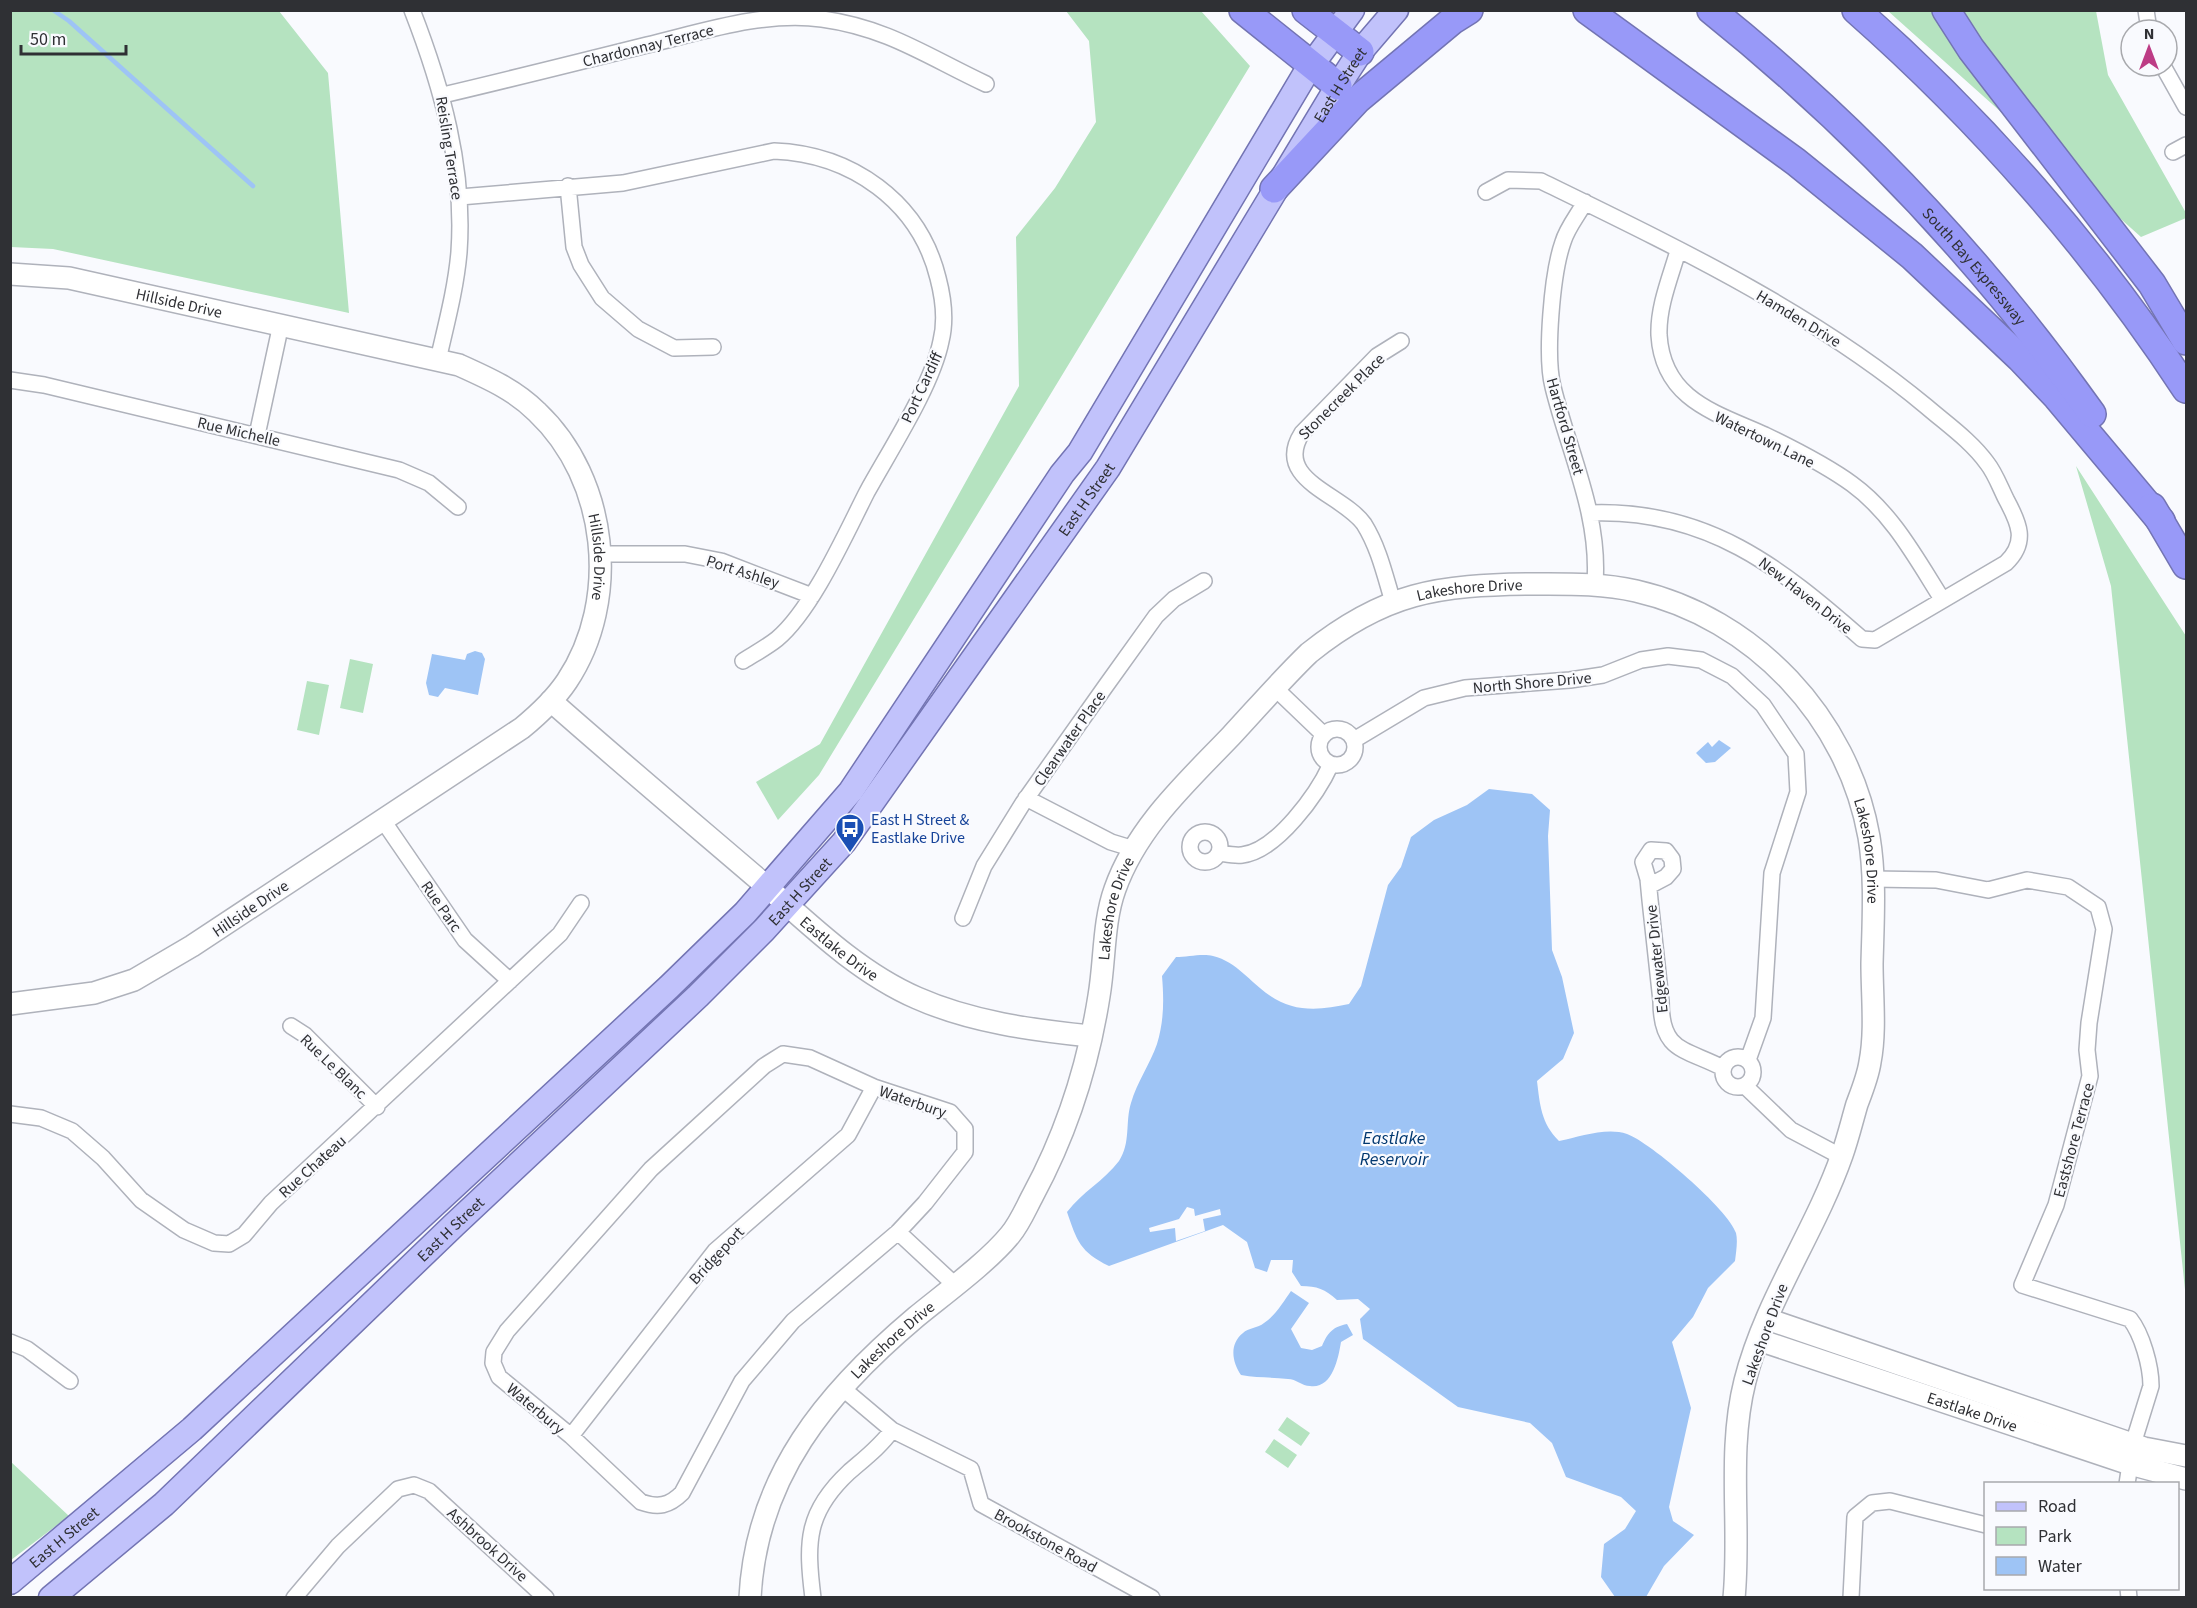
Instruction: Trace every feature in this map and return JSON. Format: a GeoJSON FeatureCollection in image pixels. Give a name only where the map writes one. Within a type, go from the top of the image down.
{"type":"FeatureCollection","features":[{"type":"Feature","properties":{"kind":"highway"},"geometry":{"type":"LineString","coordinates":[[1243,10],[1338,86]]}},
{"type":"Feature","properties":{"kind":"highway"},"geometry":{"type":"LineString","coordinates":[[1306,10],[1360,52]]}},
{"type":"Feature","properties":{"kind":"highway"},"geometry":{"type":"LineString","coordinates":[[1274,189],[1357,100],[1453,20],[1469,10]]}},
{"type":"Feature","properties":{"kind":"highway"},"geometry":{"type":"LineString","coordinates":[[1587,10],[1797,162],[1912,256],[2042,382],[2093,438],[2161,521]]}},
{"type":"Feature","properties":{"kind":"highway","name":"South Bay Expressway"},"geometry":{"type":"LineString","coordinates":[[1711,10],[1786,73],[1865,145],[1974,262],[2073,388],[2161,521],[2187,565]]}},
{"type":"Feature","properties":{"kind":"highway"},"geometry":{"type":"LineString","coordinates":[[1856,10],[1944,93],[2017,172],[2093,262],[2187,389]]}},
{"type":"Feature","properties":{"kind":"highway"},"geometry":{"type":"LineString","coordinates":[[1946,10],[1971,49],[2152,284],[2187,341]]}},
{"type":"Feature","properties":{"kind":"main road","name":"East H Street"},"geometry":{"type":"LineString","coordinates":[[10,1582],[192,1430],[669,987],[768,888],[851,791],[1055,484],[1080,452],[1311,64],[1352,10]]}},
{"type":"Feature","properties":{"kind":"main road","name":"East H Street"},"geometry":{"type":"LineString","coordinates":[[51,1598],[164,1504],[454,1225],[698,996],[787,905],[844,842],[1108,468],[1338,86],[1360,52],[1396,10]]}},
{"type":"Feature","properties":{"kind":"street","name":"Reisling Terrace"},"geometry":{"type":"LineString","coordinates":[[412,10],[443,95],[460,197],[459,253],[438,360]]}},
{"type":"Feature","properties":{"kind":"street","name":"Chardonnay Terrace"},"geometry":{"type":"LineString","coordinates":[[443,95],[729,25],[784,14],[821,19],[883,33],[913,45],[986,84]]}},
{"type":"Feature","properties":{"kind":"street"},"geometry":{"type":"LineString","coordinates":[[2170,78],[2187,107]]}},
{"type":"Feature","properties":{"kind":"street","name":"Port Cardiff"},"geometry":{"type":"LineString","coordinates":[[460,197],[622,183],[774,151],[792,152],[837,163],[873,182],[899,205],[921,234],[940,286],[943,304],[941,341],[927,381],[812,596],[778,638],[743,661]]}},
{"type":"Feature","properties":{"kind":"street","name":"Hamden Drive"},"geometry":{"type":"LineString","coordinates":[[1486,192],[1508,180],[1541,181],[1763,296],[1883,370],[1968,442],[1988,464],[2012,509],[2021,538],[2017,552],[2006,563]]}},
{"type":"Feature","properties":{"kind":"street"},"geometry":{"type":"LineString","coordinates":[[568,186],[574,248],[581,265],[602,298],[638,329],[674,348],[713,347]]}},
{"type":"Feature","properties":{"kind":"street","name":"Hartford Street"},"geometry":{"type":"LineString","coordinates":[[1585,202],[1563,239],[1557,261],[1549,362],[1553,386],[1591,513],[1596,561],[1595,584]]}},
{"type":"Feature","properties":{"kind":"street","name":"Watertown Lane"},"geometry":{"type":"LineString","coordinates":[[1678,251],[1661,313],[1659,335],[1667,369],[1683,391],[1699,406],[1766,435],[1853,485],[1895,526],[1942,599]]}},
{"type":"Feature","properties":{"kind":"street","name":"Hillside Drive"},"geometry":{"type":"LineString","coordinates":[[10,274],[69,278],[281,324],[459,365],[505,387],[522,398],[551,426],[574,460],[595,515],[600,590],[589,635],[568,680],[551,701],[522,728],[384,822],[192,946],[134,980],[94,993],[10,1004]]}},
{"type":"Feature","properties":{"kind":"street"},"geometry":{"type":"LineString","coordinates":[[257,435],[281,324]]}},
{"type":"Feature","properties":{"kind":"street","name":"Stonecreek Place"},"geometry":{"type":"LineString","coordinates":[[1393,602],[1378,552],[1363,522],[1299,470],[1293,456],[1294,445],[1302,433],[1377,356],[1401,341]]}},
{"type":"Feature","properties":{"kind":"street","name":"Rue Michelle"},"geometry":{"type":"LineString","coordinates":[[10,380],[35,383],[399,470],[429,483],[458,507]]}},
{"type":"Feature","properties":{"kind":"street","name":"New Haven Drive"},"geometry":{"type":"LineString","coordinates":[[1591,513],[1639,514],[1705,531],[1742,548],[1778,569],[1862,639],[1875,640],[2006,563]]}},
{"type":"Feature","properties":{"kind":"street","name":"Port Ashley"},"geometry":{"type":"LineString","coordinates":[[599,554],[685,554],[721,561],[812,596]]}},
{"type":"Feature","properties":{"kind":"street","name":"Clearwater Place"},"geometry":{"type":"LineString","coordinates":[[963,918],[984,866],[1026,798],[1156,616],[1174,600],[1204,581]]}},
{"type":"Feature","properties":{"kind":"street","name":"Lakeshore Drive"},"geometry":{"type":"LineString","coordinates":[[750,1598],[751,1580],[764,1521],[777,1480],[809,1426],[878,1350],[1010,1235],[1042,1178],[1072,1108],[1084,1072],[1099,997],[1113,892],[1134,849],[1160,811],[1292,670],[1329,638],[1364,616],[1393,602],[1431,591],[1469,584],[1595,584],[1645,593],[1694,610],[1739,636],[1797,687],[1827,729],[1850,771],[1866,824],[1873,879],[1871,1061],[1842,1157],[1767,1319],[1745,1379],[1738,1428],[1734,1598]]}},
{"type":"Feature","properties":{"kind":"street","name":"North Shore Drive"},"geometry":{"type":"LineString","coordinates":[[1354,740],[1424,698],[1471,687],[1570,680],[1603,675],[1641,660],[1668,656],[1701,660],[1732,676],[1763,705],[1796,754],[1798,792],[1772,873],[1763,1018],[1748,1060]]}},
{"type":"Feature","properties":{"kind":"street"},"geometry":{"type":"LineString","coordinates":[[1276,688],[1324,735]]}},
{"type":"Feature","properties":{"kind":"street","name":"Eastlake Drive"},"geometry":{"type":"LineString","coordinates":[[551,701],[854,961],[892,986],[919,999],[983,1020],[1090,1036]]}},
{"type":"Feature","properties":{"kind":"street"},"geometry":{"type":"LineString","coordinates":[[1341,729],[1354,740],[1352,757],[1342,764],[1331,764],[1320,751],[1324,735],[1341,729]]}},
{"type":"Feature","properties":{"kind":"street"},"geometry":{"type":"LineString","coordinates":[[1219,852],[1242,855],[1259,850],[1277,837],[1323,782],[1331,764]]}},
{"type":"Feature","properties":{"kind":"street"},"geometry":{"type":"LineString","coordinates":[[1026,798],[1111,842],[1134,849]]}},
{"type":"Feature","properties":{"kind":"street","name":"Rue Parc"},"geometry":{"type":"LineString","coordinates":[[384,822],[465,940],[510,981]]}},
{"type":"Feature","properties":{"kind":"street","name":"Eastshore Terrace"},"geometry":{"type":"LineString","coordinates":[[1873,879],[1936,880],[1988,890],[2027,880],[2068,887],[2098,907],[2104,929],[2089,1023],[2087,1050],[2090,1076],[2056,1205],[2022,1285],[2130,1319],[2136,1326],[2151,1376],[2151,1386],[2130,1464]]}},
{"type":"Feature","properties":{"kind":"street","name":"Edgewater Drive"},"geometry":{"type":"LineString","coordinates":[[1648,886],[1664,1033],[1676,1046],[1724,1068],[1727,1082],[1735,1087],[1745,1086],[1791,1130],[1842,1157]]}},
{"type":"Feature","properties":{"kind":"street","name":"Rue Chateau"},"geometry":{"type":"LineString","coordinates":[[10,1114],[41,1118],[72,1131],[103,1158],[141,1200],[184,1230],[214,1243],[229,1244],[244,1235],[271,1203],[560,934],[581,903]]}},
{"type":"Feature","properties":{"kind":"street","name":"Rue Le Blanc"},"geometry":{"type":"LineString","coordinates":[[291,1026],[305,1035],[376,1107]]}},
{"type":"Feature","properties":{"kind":"street","name":"Waterbury"},"geometry":{"type":"LineString","coordinates":[[783,1054],[810,1058],[874,1087],[950,1112],[961,1122],[966,1137],[965,1152],[925,1203],[898,1232],[793,1321],[742,1381],[682,1493],[673,1502],[654,1506],[641,1502],[571,1436],[499,1377],[493,1363],[494,1352],[507,1331],[651,1169],[764,1066],[783,1054]]}},
{"type":"Feature","properties":{"kind":"street"},"geometry":{"type":"LineString","coordinates":[[1724,1068],[1733,1058],[1748,1060],[1754,1074],[1745,1086]]}},
{"type":"Feature","properties":{"kind":"street","name":"Bridgeport"},"geometry":{"type":"LineString","coordinates":[[571,1436],[715,1251],[771,1200],[829,1154],[848,1134],[874,1087]]}},
{"type":"Feature","properties":{"kind":"street"},"geometry":{"type":"LineString","coordinates":[[898,1232],[955,1285]]}},
{"type":"Feature","properties":{"kind":"street","name":"Eastlake Drive"},"geometry":{"type":"LineString","coordinates":[[1767,1319],[2130,1464],[2187,1456]]}},
{"type":"Feature","properties":{"kind":"street","name":"Eastlake Drive"},"geometry":{"type":"LineString","coordinates":[[1759,1340],[2130,1464],[2187,1479]]}},
{"type":"Feature","properties":{"kind":"street"},"geometry":{"type":"LineString","coordinates":[[10,1342],[27,1349],[70,1382]]}},
{"type":"Feature","properties":{"kind":"street","name":"Brookstone Road"},"geometry":{"type":"LineString","coordinates":[[842,1387],[892,1430],[971,1469],[981,1504],[1152,1598]]}},
{"type":"Feature","properties":{"kind":"street"},"geometry":{"type":"LineString","coordinates":[[813,1598],[808,1559],[812,1522],[833,1487],[885,1440],[892,1430]]}},
{"type":"Feature","properties":{"kind":"street","name":"Ashbrook Drive"},"geometry":{"type":"LineString","coordinates":[[294,1598],[338,1546],[398,1489],[414,1485],[429,1491],[546,1598]]}},
{"type":"Feature","properties":{"kind":"street"},"geometry":{"type":"LineString","coordinates":[[1851,1598],[1855,1517],[1872,1503],[1899,1503],[1984,1524]]}},
{"type":"Feature","properties":{"kind":"green space"},"geometry":{"type":"Polygon","coordinates":[[[11,10],[279,11],[328,73],[349,313],[53,249],[11,247],[11,10]]]}},
{"type":"Feature","properties":{"kind":"green space"},"geometry":{"type":"Polygon","coordinates":[[[1066,11],[1201,11],[1250,66],[819,775],[778,820],[756,782],[820,744],[1019,386],[1016,237],[1055,188],[1096,122],[1089,41],[1066,11]]]}},
{"type":"Feature","properties":{"kind":"green space"},"geometry":{"type":"Polygon","coordinates":[[[1888,11],[2096,11],[2108,75],[2186,213],[2186,218],[2141,237],[1888,11]]]}},
{"type":"Feature","properties":{"kind":"green space"},"geometry":{"type":"Polygon","coordinates":[[[2076,466],[2186,636],[2186,1299],[2111,586],[2076,466]]]}},
{"type":"Feature","properties":{"kind":"green space"},"geometry":{"type":"Polygon","coordinates":[[[350,659],[373,664],[363,713],[340,708],[350,659]]]}},
{"type":"Feature","properties":{"kind":"green space"},"geometry":{"type":"Polygon","coordinates":[[[307,681],[329,685],[319,735],[297,730],[307,681]]]}},
{"type":"Feature","properties":{"kind":"green space"},"geometry":{"type":"Polygon","coordinates":[[[1287,1417],[1310,1433],[1301,1446],[1278,1430],[1287,1417]]]}},
{"type":"Feature","properties":{"kind":"green space"},"geometry":{"type":"Polygon","coordinates":[[[1274,1439],[1297,1455],[1288,1468],[1265,1452],[1274,1439]]]}},
{"type":"Feature","properties":{"kind":"green space"},"geometry":{"type":"Polygon","coordinates":[[[10,1461],[69,1516],[11,1560],[10,1560],[10,1461]]]}},
{"type":"Feature","properties":{"kind":"water"},"geometry":{"type":"Polygon","coordinates":[[[475,651],[482,653],[485,659],[478,695],[445,688],[438,697],[429,695],[426,683],[432,654],[465,660],[467,654],[475,651]]]}},
{"type":"Feature","properties":{"kind":"water"},"geometry":{"type":"Polygon","coordinates":[[[1719,740],[1731,748],[1715,762],[1706,763],[1696,753],[1708,742],[1712,747],[1719,740]]]}},
{"type":"Feature","properties":{"kind":"water","name":"Eastlake Reservoir"},"geometry":{"type":"Polygon","coordinates":[[[1489,789],[1532,794],[1550,810],[1548,836],[1552,950],[1562,977],[1574,1033],[1563,1059],[1537,1081],[1541,1106],[1548,1127],[1559,1141],[1593,1133],[1610,1132],[1627,1134],[1638,1140],[1688,1178],[1719,1209],[1736,1233],[1735,1261],[1708,1288],[1693,1317],[1672,1342],[1691,1408],[1669,1507],[1673,1521],[1694,1535],[1664,1566],[1646,1597],[1615,1597],[1601,1577],[1604,1544],[1625,1529],[1636,1511],[1621,1497],[1566,1477],[1552,1443],[1530,1423],[1458,1407],[1363,1339],[1360,1319],[1370,1309],[1358,1299],[1337,1300],[1320,1289],[1301,1286],[1292,1272],[1293,1260],[1271,1260],[1267,1272],[1255,1268],[1247,1242],[1223,1225],[1109,1266],[1092,1256],[1081,1245],[1067,1212],[1079,1198],[1113,1168],[1123,1154],[1131,1103],[1154,1051],[1161,1027],[1162,976],[1176,957],[1205,955],[1222,959],[1269,995],[1288,1005],[1318,1009],[1349,1004],[1361,986],[1388,885],[1401,867],[1411,837],[1434,820],[1467,805],[1489,789]]]}},
{"type":"Feature","properties":{"kind":"water"},"geometry":{"type":"Polygon","coordinates":[[[1291,1291],[1309,1303],[1291,1329],[1301,1348],[1312,1350],[1322,1346],[1332,1331],[1347,1324],[1353,1335],[1341,1342],[1333,1372],[1324,1383],[1318,1386],[1307,1386],[1291,1379],[1241,1375],[1234,1359],[1234,1348],[1239,1337],[1245,1331],[1262,1325],[1268,1320],[1291,1291]]]}},
{"type":"Feature","properties":{"kind":"pier"},"geometry":{"type":"Polygon","coordinates":[[[1187,1207],[1194,1209],[1195,1216],[1220,1209],[1221,1215],[1203,1219],[1205,1231],[1176,1241],[1175,1228],[1150,1232],[1149,1228],[1179,1219],[1187,1207]]]}},
{"type":"Feature","properties":{"kind":"waterway"},"geometry":{"type":"LineString","coordinates":[[53,10],[69,21],[253,186]]}},
{"type":"Feature","properties":{"kind":"place","name":"East H Street & Eastlake Drive"},"geometry":{"type":"Point","coordinates":[850,854]}}]}
